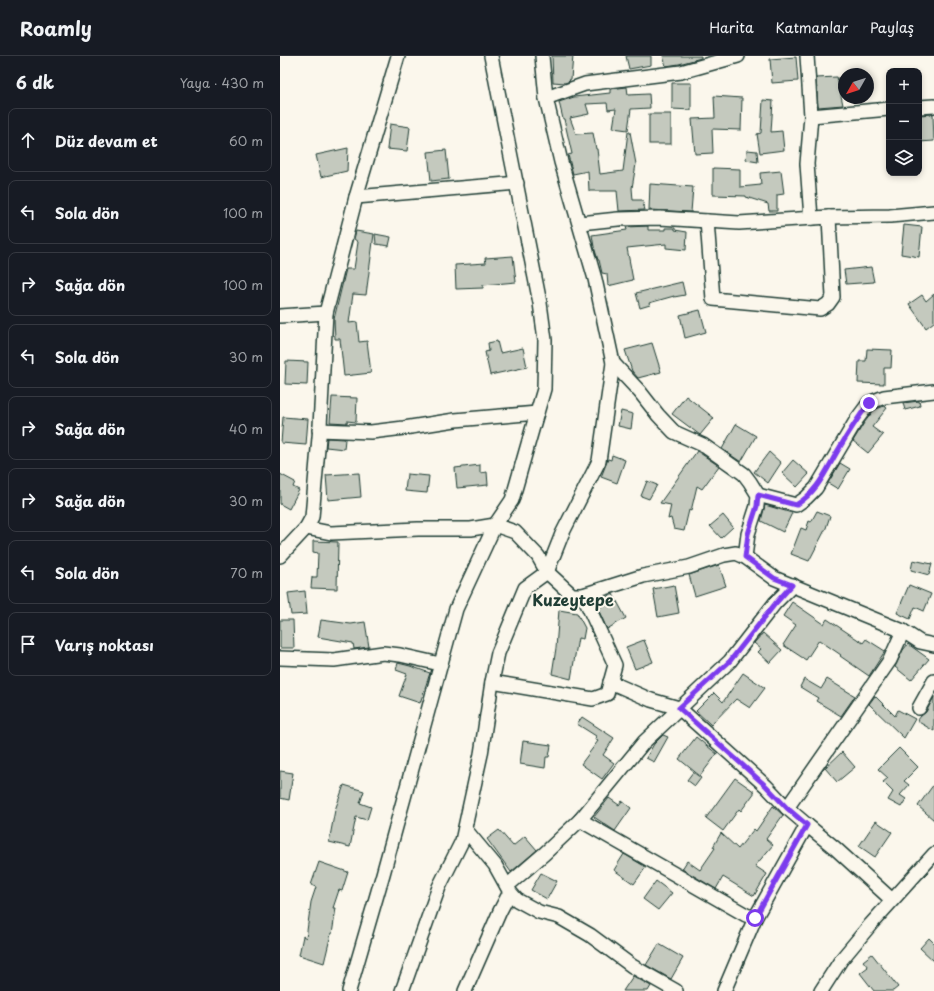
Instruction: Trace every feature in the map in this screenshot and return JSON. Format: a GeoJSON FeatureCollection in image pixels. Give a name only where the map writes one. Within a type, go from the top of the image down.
{"type":"FeatureCollection","features":[{"type":"Feature","properties":{"kind":"street"},"geometry":{"type":"LineString","coordinates":[[280,556],[306,528],[312,517],[326,313],[356,197],[398,56]]}},
{"type":"Feature","properties":{"kind":"street"},"geometry":{"type":"LineString","coordinates":[[349,991],[456,609],[495,525],[512,500],[544,389],[545,340],[540,303],[491,56]]}},
{"type":"Feature","properties":{"kind":"street"},"geometry":{"type":"LineString","coordinates":[[402,991],[439,887],[462,840],[481,754],[498,653],[524,588],[547,572],[562,534],[599,461],[613,363],[595,279],[580,223],[561,162],[546,98],[542,56]]}},
{"type":"Feature","properties":{"kind":"street"},"geometry":{"type":"LineString","coordinates":[[546,98],[585,84],[681,72],[738,56]]}},
{"type":"Feature","properties":{"kind":"street"},"geometry":{"type":"LineString","coordinates":[[807,56],[811,116],[807,164],[811,218]]}},
{"type":"Feature","properties":{"kind":"street"},"geometry":{"type":"LineString","coordinates":[[922,107],[934,106]]}},
{"type":"Feature","properties":{"kind":"street"},"geometry":{"type":"LineString","coordinates":[[811,116],[886,109]]}},
{"type":"Feature","properties":{"kind":"street"},"geometry":{"type":"LineString","coordinates":[[356,197],[517,183]]}},
{"type":"Feature","properties":{"kind":"street"},"geometry":{"type":"LineString","coordinates":[[580,223],[618,219],[660,218],[739,223],[829,217],[890,216],[934,212]]}},
{"type":"Feature","properties":{"kind":"street"},"geometry":{"type":"LineString","coordinates":[[706,221],[713,299],[820,309],[828,304],[833,297],[829,217]]}},
{"type":"Feature","properties":{"kind":"street"},"geometry":{"type":"LineString","coordinates":[[280,316],[326,313]]}},
{"type":"Feature","properties":{"kind":"street"},"geometry":{"type":"LineString","coordinates":[[613,363],[674,432],[703,445],[744,474],[750,482],[758,495],[757,506],[748,534],[745,557]]}},
{"type":"Feature","properties":{"kind":"street"},"geometry":{"type":"LineString","coordinates":[[758,495],[796,505],[816,488],[857,419],[869,403],[884,397],[934,391]]}},
{"type":"Feature","properties":{"kind":"street"},"geometry":{"type":"LineString","coordinates":[[319,430],[371,432],[454,420],[537,413]]}},
{"type":"Feature","properties":{"kind":"street"},"geometry":{"type":"LineString","coordinates":[[306,528],[331,533],[418,529],[471,529],[495,525],[514,532],[538,556],[547,572],[572,595],[583,595],[643,576],[689,567],[724,555],[736,553],[745,557],[774,578],[903,631],[920,642],[934,646]]}},
{"type":"Feature","properties":{"kind":"street"},"geometry":{"type":"LineString","coordinates":[[465,991],[508,889],[580,820],[644,742],[730,661],[792,585]]}},
{"type":"Feature","properties":{"kind":"street"},"geometry":{"type":"LineString","coordinates":[[492,682],[593,699],[607,694],[615,665],[583,595]]}},
{"type":"Feature","properties":{"kind":"street"},"geometry":{"type":"LineString","coordinates":[[787,808],[890,660],[903,631]]}},
{"type":"Feature","properties":{"kind":"street"},"geometry":{"type":"LineString","coordinates":[[280,658],[334,660],[382,653],[400,655],[440,664]]}},
{"type":"Feature","properties":{"kind":"street"},"geometry":{"type":"LineString","coordinates":[[919,708],[934,681]]}},
{"type":"Feature","properties":{"kind":"street"},"geometry":{"type":"LineString","coordinates":[[610,682],[651,700],[679,708],[766,786],[787,808],[835,848],[892,900]]}},
{"type":"Feature","properties":{"kind":"street"},"geometry":{"type":"LineString","coordinates":[[580,820],[746,915],[755,918]]}},
{"type":"Feature","properties":{"kind":"street"},"geometry":{"type":"LineString","coordinates":[[724,991],[755,918],[807,825]]}},
{"type":"Feature","properties":{"kind":"street"},"geometry":{"type":"LineString","coordinates":[[465,829],[495,865],[508,889],[517,900],[539,912],[559,917],[590,935],[632,966],[676,991]]}},
{"type":"Feature","properties":{"kind":"street"},"geometry":{"type":"LineString","coordinates":[[821,991],[841,960],[892,900],[934,854]]}},
{"type":"Feature","properties":{"kind":"building"},"geometry":{"type":"Polygon","coordinates":[[[552,56],[573,56],[570,81],[565,83],[553,82],[552,56]]]}},
{"type":"Feature","properties":{"kind":"building"},"geometry":{"type":"Polygon","coordinates":[[[626,56],[651,56],[651,65],[629,69],[626,56]]]}},
{"type":"Feature","properties":{"kind":"building"},"geometry":{"type":"Polygon","coordinates":[[[663,56],[701,56],[701,58],[666,66],[663,56]]]}},
{"type":"Feature","properties":{"kind":"building"},"geometry":{"type":"Polygon","coordinates":[[[796,57],[798,81],[772,83],[770,59],[796,57]]]}},
{"type":"Feature","properties":{"kind":"building"},"geometry":{"type":"Polygon","coordinates":[[[837,77],[838,104],[843,105],[818,107],[816,78],[837,77]]]}},
{"type":"Feature","properties":{"kind":"building"},"geometry":{"type":"Polygon","coordinates":[[[672,83],[691,83],[691,110],[672,109],[672,83]]]}},
{"type":"Feature","properties":{"kind":"building"},"geometry":{"type":"Polygon","coordinates":[[[627,87],[628,95],[649,94],[650,108],[631,109],[628,130],[613,128],[616,109],[608,110],[607,103],[586,104],[589,114],[570,118],[576,134],[593,133],[597,149],[600,174],[623,171],[628,132],[630,132],[636,164],[632,188],[633,200],[642,200],[645,210],[619,211],[617,191],[589,191],[588,171],[573,174],[568,155],[572,154],[559,102],[574,97],[610,93],[610,89],[627,87]]]}},
{"type":"Feature","properties":{"kind":"building"},"geometry":{"type":"Polygon","coordinates":[[[714,96],[742,98],[741,130],[712,129],[713,153],[695,154],[692,119],[715,118],[714,96]]]}},
{"type":"Feature","properties":{"kind":"building"},"geometry":{"type":"Polygon","coordinates":[[[763,100],[773,101],[771,132],[782,131],[784,150],[760,153],[757,134],[761,133],[763,100]]]}},
{"type":"Feature","properties":{"kind":"building"},"geometry":{"type":"Polygon","coordinates":[[[649,114],[671,114],[671,144],[649,144],[649,114]]]}},
{"type":"Feature","properties":{"kind":"building"},"geometry":{"type":"Polygon","coordinates":[[[933,114],[934,141],[922,142],[922,115],[933,114]]]}},
{"type":"Feature","properties":{"kind":"building"},"geometry":{"type":"Polygon","coordinates":[[[390,124],[410,127],[407,151],[387,149],[390,124]]]}},
{"type":"Feature","properties":{"kind":"building"},"geometry":{"type":"Polygon","coordinates":[[[348,148],[347,171],[321,177],[316,155],[348,148]]]}},
{"type":"Feature","properties":{"kind":"building"},"geometry":{"type":"Polygon","coordinates":[[[446,150],[449,179],[431,181],[428,152],[446,150]]]}},
{"type":"Feature","properties":{"kind":"building"},"geometry":{"type":"Polygon","coordinates":[[[747,150],[757,151],[758,162],[746,160],[747,150]]]}},
{"type":"Feature","properties":{"kind":"building"},"geometry":{"type":"Polygon","coordinates":[[[713,168],[740,169],[740,187],[761,185],[760,173],[781,171],[784,194],[777,195],[777,211],[769,211],[768,204],[746,196],[713,195],[713,168]]]}},
{"type":"Feature","properties":{"kind":"building"},"geometry":{"type":"Polygon","coordinates":[[[650,184],[693,187],[691,212],[649,210],[650,184]]]}},
{"type":"Feature","properties":{"kind":"building"},"geometry":{"type":"Polygon","coordinates":[[[904,225],[922,227],[919,257],[901,254],[904,225]]]}},
{"type":"Feature","properties":{"kind":"building"},"geometry":{"type":"Polygon","coordinates":[[[648,226],[648,230],[665,230],[665,228],[675,228],[675,230],[687,232],[686,250],[666,248],[666,244],[627,248],[633,280],[608,286],[607,274],[602,273],[592,235],[627,230],[626,227],[648,226]]]}},
{"type":"Feature","properties":{"kind":"building"},"geometry":{"type":"Polygon","coordinates":[[[356,231],[374,234],[366,295],[353,294],[349,323],[357,322],[359,342],[367,341],[371,373],[344,376],[340,339],[335,339],[334,319],[346,269],[354,269],[358,242],[354,239],[356,231]]]}},
{"type":"Feature","properties":{"kind":"building"},"geometry":{"type":"Polygon","coordinates":[[[375,234],[391,237],[389,246],[376,244],[375,234]]]}},
{"type":"Feature","properties":{"kind":"building"},"geometry":{"type":"Polygon","coordinates":[[[513,256],[516,282],[483,285],[483,288],[456,289],[455,265],[486,263],[485,258],[513,256]]]}},
{"type":"Feature","properties":{"kind":"building"},"geometry":{"type":"Polygon","coordinates":[[[871,267],[874,282],[846,284],[844,270],[871,267]]]}},
{"type":"Feature","properties":{"kind":"building"},"geometry":{"type":"Polygon","coordinates":[[[682,282],[685,295],[674,296],[649,303],[650,305],[640,308],[636,293],[682,282]]]}},
{"type":"Feature","properties":{"kind":"building"},"geometry":{"type":"Polygon","coordinates":[[[934,294],[934,322],[926,328],[909,304],[922,295],[926,301],[934,294]]]}},
{"type":"Feature","properties":{"kind":"building"},"geometry":{"type":"Polygon","coordinates":[[[700,310],[706,332],[685,338],[680,315],[700,310]]]}},
{"type":"Feature","properties":{"kind":"building"},"geometry":{"type":"Polygon","coordinates":[[[497,341],[500,353],[523,348],[527,367],[490,375],[485,352],[489,351],[488,343],[497,341]]]}},
{"type":"Feature","properties":{"kind":"building"},"geometry":{"type":"Polygon","coordinates":[[[652,343],[661,372],[638,378],[632,371],[625,350],[652,343]]]}},
{"type":"Feature","properties":{"kind":"building"},"geometry":{"type":"Polygon","coordinates":[[[867,349],[892,350],[891,368],[884,368],[884,384],[858,383],[859,361],[866,361],[867,349]]]}},
{"type":"Feature","properties":{"kind":"building"},"geometry":{"type":"Polygon","coordinates":[[[286,361],[308,362],[307,385],[285,384],[286,361]]]}},
{"type":"Feature","properties":{"kind":"building"},"geometry":{"type":"Polygon","coordinates":[[[686,396],[714,418],[700,435],[672,414],[686,396]]]}},
{"type":"Feature","properties":{"kind":"building"},"geometry":{"type":"Polygon","coordinates":[[[332,397],[357,398],[356,422],[330,422],[332,397]]]}},
{"type":"Feature","properties":{"kind":"building"},"geometry":{"type":"Polygon","coordinates":[[[919,401],[920,406],[905,410],[903,403],[919,401]]]}},
{"type":"Feature","properties":{"kind":"building"},"geometry":{"type":"Polygon","coordinates":[[[884,406],[887,408],[872,427],[883,435],[868,453],[853,441],[874,410],[884,406]]]}},
{"type":"Feature","properties":{"kind":"building"},"geometry":{"type":"Polygon","coordinates":[[[621,411],[633,414],[631,429],[618,426],[621,411]]]}},
{"type":"Feature","properties":{"kind":"building"},"geometry":{"type":"Polygon","coordinates":[[[283,417],[308,419],[306,445],[281,443],[283,417]]]}},
{"type":"Feature","properties":{"kind":"building"},"geometry":{"type":"Polygon","coordinates":[[[736,424],[756,436],[741,462],[722,449],[736,424]]]}},
{"type":"Feature","properties":{"kind":"building"},"geometry":{"type":"Polygon","coordinates":[[[327,438],[345,439],[344,449],[326,447],[327,438]]]}},
{"type":"Feature","properties":{"kind":"building"},"geometry":{"type":"Polygon","coordinates":[[[697,451],[719,466],[702,489],[697,486],[684,531],[674,529],[671,518],[668,519],[671,505],[660,503],[697,451]]]}},
{"type":"Feature","properties":{"kind":"building"},"geometry":{"type":"Polygon","coordinates":[[[769,452],[781,463],[768,483],[754,472],[769,452]]]}},
{"type":"Feature","properties":{"kind":"building"},"geometry":{"type":"Polygon","coordinates":[[[612,455],[625,460],[617,483],[601,477],[608,459],[611,460],[612,455]]]}},
{"type":"Feature","properties":{"kind":"building"},"geometry":{"type":"Polygon","coordinates":[[[793,460],[809,474],[797,487],[782,473],[793,460]]]}},
{"type":"Feature","properties":{"kind":"building"},"geometry":{"type":"Polygon","coordinates":[[[840,463],[850,469],[838,489],[828,483],[840,463]]]}},
{"type":"Feature","properties":{"kind":"building"},"geometry":{"type":"Polygon","coordinates":[[[480,465],[480,473],[487,472],[488,485],[457,488],[455,468],[480,465]]]}},
{"type":"Feature","properties":{"kind":"building"},"geometry":{"type":"Polygon","coordinates":[[[359,473],[361,497],[328,500],[326,475],[359,473]]]}},
{"type":"Feature","properties":{"kind":"building"},"geometry":{"type":"Polygon","coordinates":[[[280,474],[295,482],[293,487],[299,490],[289,509],[280,504],[280,474]]]}},
{"type":"Feature","properties":{"kind":"building"},"geometry":{"type":"Polygon","coordinates":[[[407,474],[429,476],[427,493],[405,491],[407,474]]]}},
{"type":"Feature","properties":{"kind":"building"},"geometry":{"type":"Polygon","coordinates":[[[647,481],[657,485],[649,499],[641,496],[647,481]]]}},
{"type":"Feature","properties":{"kind":"building"},"geometry":{"type":"Polygon","coordinates":[[[765,505],[792,513],[783,532],[761,521],[765,505]]]}},
{"type":"Feature","properties":{"kind":"building"},"geometry":{"type":"Polygon","coordinates":[[[817,511],[830,516],[826,528],[809,561],[791,554],[801,528],[806,530],[809,521],[811,522],[817,511]]]}},
{"type":"Feature","properties":{"kind":"building"},"geometry":{"type":"Polygon","coordinates":[[[723,515],[733,527],[721,538],[710,526],[723,515]]]}},
{"type":"Feature","properties":{"kind":"building"},"geometry":{"type":"Polygon","coordinates":[[[313,541],[338,542],[337,589],[311,588],[312,577],[317,577],[318,553],[313,552],[313,541]]]}},
{"type":"Feature","properties":{"kind":"building"},"geometry":{"type":"Polygon","coordinates":[[[913,560],[932,564],[929,575],[911,570],[913,560]]]}},
{"type":"Feature","properties":{"kind":"building"},"geometry":{"type":"Polygon","coordinates":[[[719,565],[726,586],[695,596],[689,575],[719,565]]]}},
{"type":"Feature","properties":{"kind":"building"},"geometry":{"type":"Polygon","coordinates":[[[674,585],[679,613],[658,617],[653,589],[674,585]]]}},
{"type":"Feature","properties":{"kind":"building"},"geometry":{"type":"Polygon","coordinates":[[[909,585],[931,594],[924,611],[915,607],[910,619],[897,613],[909,585]]]}},
{"type":"Feature","properties":{"kind":"building"},"geometry":{"type":"Polygon","coordinates":[[[305,591],[307,614],[291,615],[288,593],[305,591]]]}},
{"type":"Feature","properties":{"kind":"building"},"geometry":{"type":"Polygon","coordinates":[[[613,594],[626,618],[607,629],[598,609],[602,606],[600,601],[613,594]]]}},
{"type":"Feature","properties":{"kind":"building"},"geometry":{"type":"Polygon","coordinates":[[[792,602],[824,624],[827,619],[863,643],[866,639],[885,651],[869,676],[819,640],[806,660],[783,645],[796,625],[783,616],[792,602]]]}},
{"type":"Feature","properties":{"kind":"building"},"geometry":{"type":"Polygon","coordinates":[[[559,610],[577,613],[585,628],[583,639],[578,638],[571,679],[552,674],[559,610]]]}},
{"type":"Feature","properties":{"kind":"building"},"geometry":{"type":"Polygon","coordinates":[[[280,620],[293,620],[294,648],[280,648],[280,620]]]}},
{"type":"Feature","properties":{"kind":"building"},"geometry":{"type":"Polygon","coordinates":[[[321,620],[351,624],[365,622],[369,647],[354,649],[353,643],[318,637],[321,620]]]}},
{"type":"Feature","properties":{"kind":"building"},"geometry":{"type":"Polygon","coordinates":[[[763,633],[782,650],[770,663],[758,652],[761,649],[754,643],[763,633]]]}},
{"type":"Feature","properties":{"kind":"building"},"geometry":{"type":"Polygon","coordinates":[[[644,640],[653,662],[635,669],[626,647],[644,640]]]}},
{"type":"Feature","properties":{"kind":"building"},"geometry":{"type":"Polygon","coordinates":[[[908,644],[929,659],[911,680],[895,667],[903,650],[908,644]]]}},
{"type":"Feature","properties":{"kind":"building"},"geometry":{"type":"Polygon","coordinates":[[[398,663],[430,673],[420,703],[399,696],[407,674],[396,670],[398,663]]]}},
{"type":"Feature","properties":{"kind":"building"},"geometry":{"type":"Polygon","coordinates":[[[743,673],[765,688],[750,708],[736,699],[711,725],[696,711],[714,693],[723,702],[743,673]]]}},
{"type":"Feature","properties":{"kind":"building"},"geometry":{"type":"Polygon","coordinates":[[[804,679],[821,689],[827,679],[855,696],[841,716],[816,701],[818,698],[800,687],[804,679]]]}},
{"type":"Feature","properties":{"kind":"building"},"geometry":{"type":"Polygon","coordinates":[[[875,696],[895,716],[898,710],[915,719],[904,738],[869,704],[875,696]]]}},
{"type":"Feature","properties":{"kind":"building"},"geometry":{"type":"Polygon","coordinates":[[[934,697],[934,731],[917,721],[926,712],[934,697]]]}},
{"type":"Feature","properties":{"kind":"building"},"geometry":{"type":"Polygon","coordinates":[[[582,717],[614,738],[603,755],[614,763],[602,779],[581,764],[598,741],[595,739],[596,736],[577,724],[582,717]]]}},
{"type":"Feature","properties":{"kind":"building"},"geometry":{"type":"Polygon","coordinates":[[[663,735],[668,737],[654,762],[646,758],[654,744],[663,735]]]}},
{"type":"Feature","properties":{"kind":"building"},"geometry":{"type":"Polygon","coordinates":[[[696,737],[717,754],[700,776],[679,759],[696,737]]]}},
{"type":"Feature","properties":{"kind":"building"},"geometry":{"type":"Polygon","coordinates":[[[523,741],[551,745],[549,757],[546,757],[545,768],[520,764],[523,741]]]}},
{"type":"Feature","properties":{"kind":"building"},"geometry":{"type":"Polygon","coordinates":[[[899,748],[918,767],[904,781],[909,785],[900,795],[906,799],[901,807],[888,800],[893,792],[883,782],[888,778],[878,769],[899,748]]]}},
{"type":"Feature","properties":{"kind":"building"},"geometry":{"type":"Polygon","coordinates":[[[842,752],[855,767],[837,782],[825,768],[842,752]]]}},
{"type":"Feature","properties":{"kind":"building"},"geometry":{"type":"Polygon","coordinates":[[[280,771],[293,773],[289,800],[280,798],[280,771]]]}},
{"type":"Feature","properties":{"kind":"building"},"geometry":{"type":"Polygon","coordinates":[[[693,772],[701,778],[695,786],[687,780],[693,772]]]}},
{"type":"Feature","properties":{"kind":"building"},"geometry":{"type":"Polygon","coordinates":[[[735,778],[755,792],[741,811],[739,809],[723,831],[706,818],[735,778]]]}},
{"type":"Feature","properties":{"kind":"building"},"geometry":{"type":"Polygon","coordinates":[[[934,784],[934,820],[918,806],[934,784]]]}},
{"type":"Feature","properties":{"kind":"building"},"geometry":{"type":"Polygon","coordinates":[[[344,785],[364,791],[360,803],[371,807],[367,820],[356,817],[350,847],[329,842],[335,810],[344,785]]]}},
{"type":"Feature","properties":{"kind":"building"},"geometry":{"type":"Polygon","coordinates":[[[609,798],[619,805],[622,801],[631,808],[615,831],[594,817],[609,798]]]}},
{"type":"Feature","properties":{"kind":"building"},"geometry":{"type":"Polygon","coordinates":[[[773,806],[783,815],[766,839],[773,845],[755,866],[767,874],[754,896],[723,877],[716,889],[682,869],[687,861],[700,870],[715,848],[713,847],[721,833],[738,849],[754,829],[756,831],[773,806]]]}},
{"type":"Feature","properties":{"kind":"building"},"geometry":{"type":"Polygon","coordinates":[[[876,821],[892,832],[875,857],[859,846],[876,821]]]}},
{"type":"Feature","properties":{"kind":"building"},"geometry":{"type":"Polygon","coordinates":[[[499,830],[513,846],[525,836],[537,850],[511,872],[487,839],[499,830]]]}},
{"type":"Feature","properties":{"kind":"building"},"geometry":{"type":"Polygon","coordinates":[[[624,854],[646,867],[634,884],[614,870],[624,854]]]}},
{"type":"Feature","properties":{"kind":"building"},"geometry":{"type":"Polygon","coordinates":[[[319,862],[348,872],[342,891],[339,890],[333,908],[336,908],[332,934],[324,963],[299,955],[303,936],[306,938],[311,902],[316,887],[311,885],[319,862]]]}},
{"type":"Feature","properties":{"kind":"building"},"geometry":{"type":"Polygon","coordinates":[[[541,873],[557,881],[547,899],[531,890],[541,873]]]}},
{"type":"Feature","properties":{"kind":"building"},"geometry":{"type":"Polygon","coordinates":[[[656,881],[672,893],[658,910],[643,899],[656,881]]]}},
{"type":"Feature","properties":{"kind":"building"},"geometry":{"type":"Polygon","coordinates":[[[929,938],[934,943],[934,961],[920,948],[929,938]]]}},
{"type":"Feature","properties":{"kind":"building"},"geometry":{"type":"Polygon","coordinates":[[[659,944],[683,958],[671,979],[646,965],[659,944]]]}},
{"type":"Feature","properties":{"kind":"building"},"geometry":{"type":"Polygon","coordinates":[[[872,954],[898,987],[893,991],[874,991],[860,973],[868,967],[863,961],[872,954]]]}},
{"type":"Feature","properties":{"kind":"building"},"geometry":{"type":"Polygon","coordinates":[[[633,976],[651,986],[648,991],[623,991],[633,976]]]}},
{"type":"Feature","properties":{"kind":"district","name":"Kuzeytepe"},"geometry":{"type":"Point","coordinates":[573,599]}},
{"type":"Feature","properties":{"kind":"route"},"geometry":{"type":"LineString","coordinates":[[755,918],[807,825],[679,708],[730,661],[792,585],[774,578],[745,557],[748,534],[757,506],[758,495],[796,505],[806,498],[816,488],[857,419],[869,403]]}}]}
